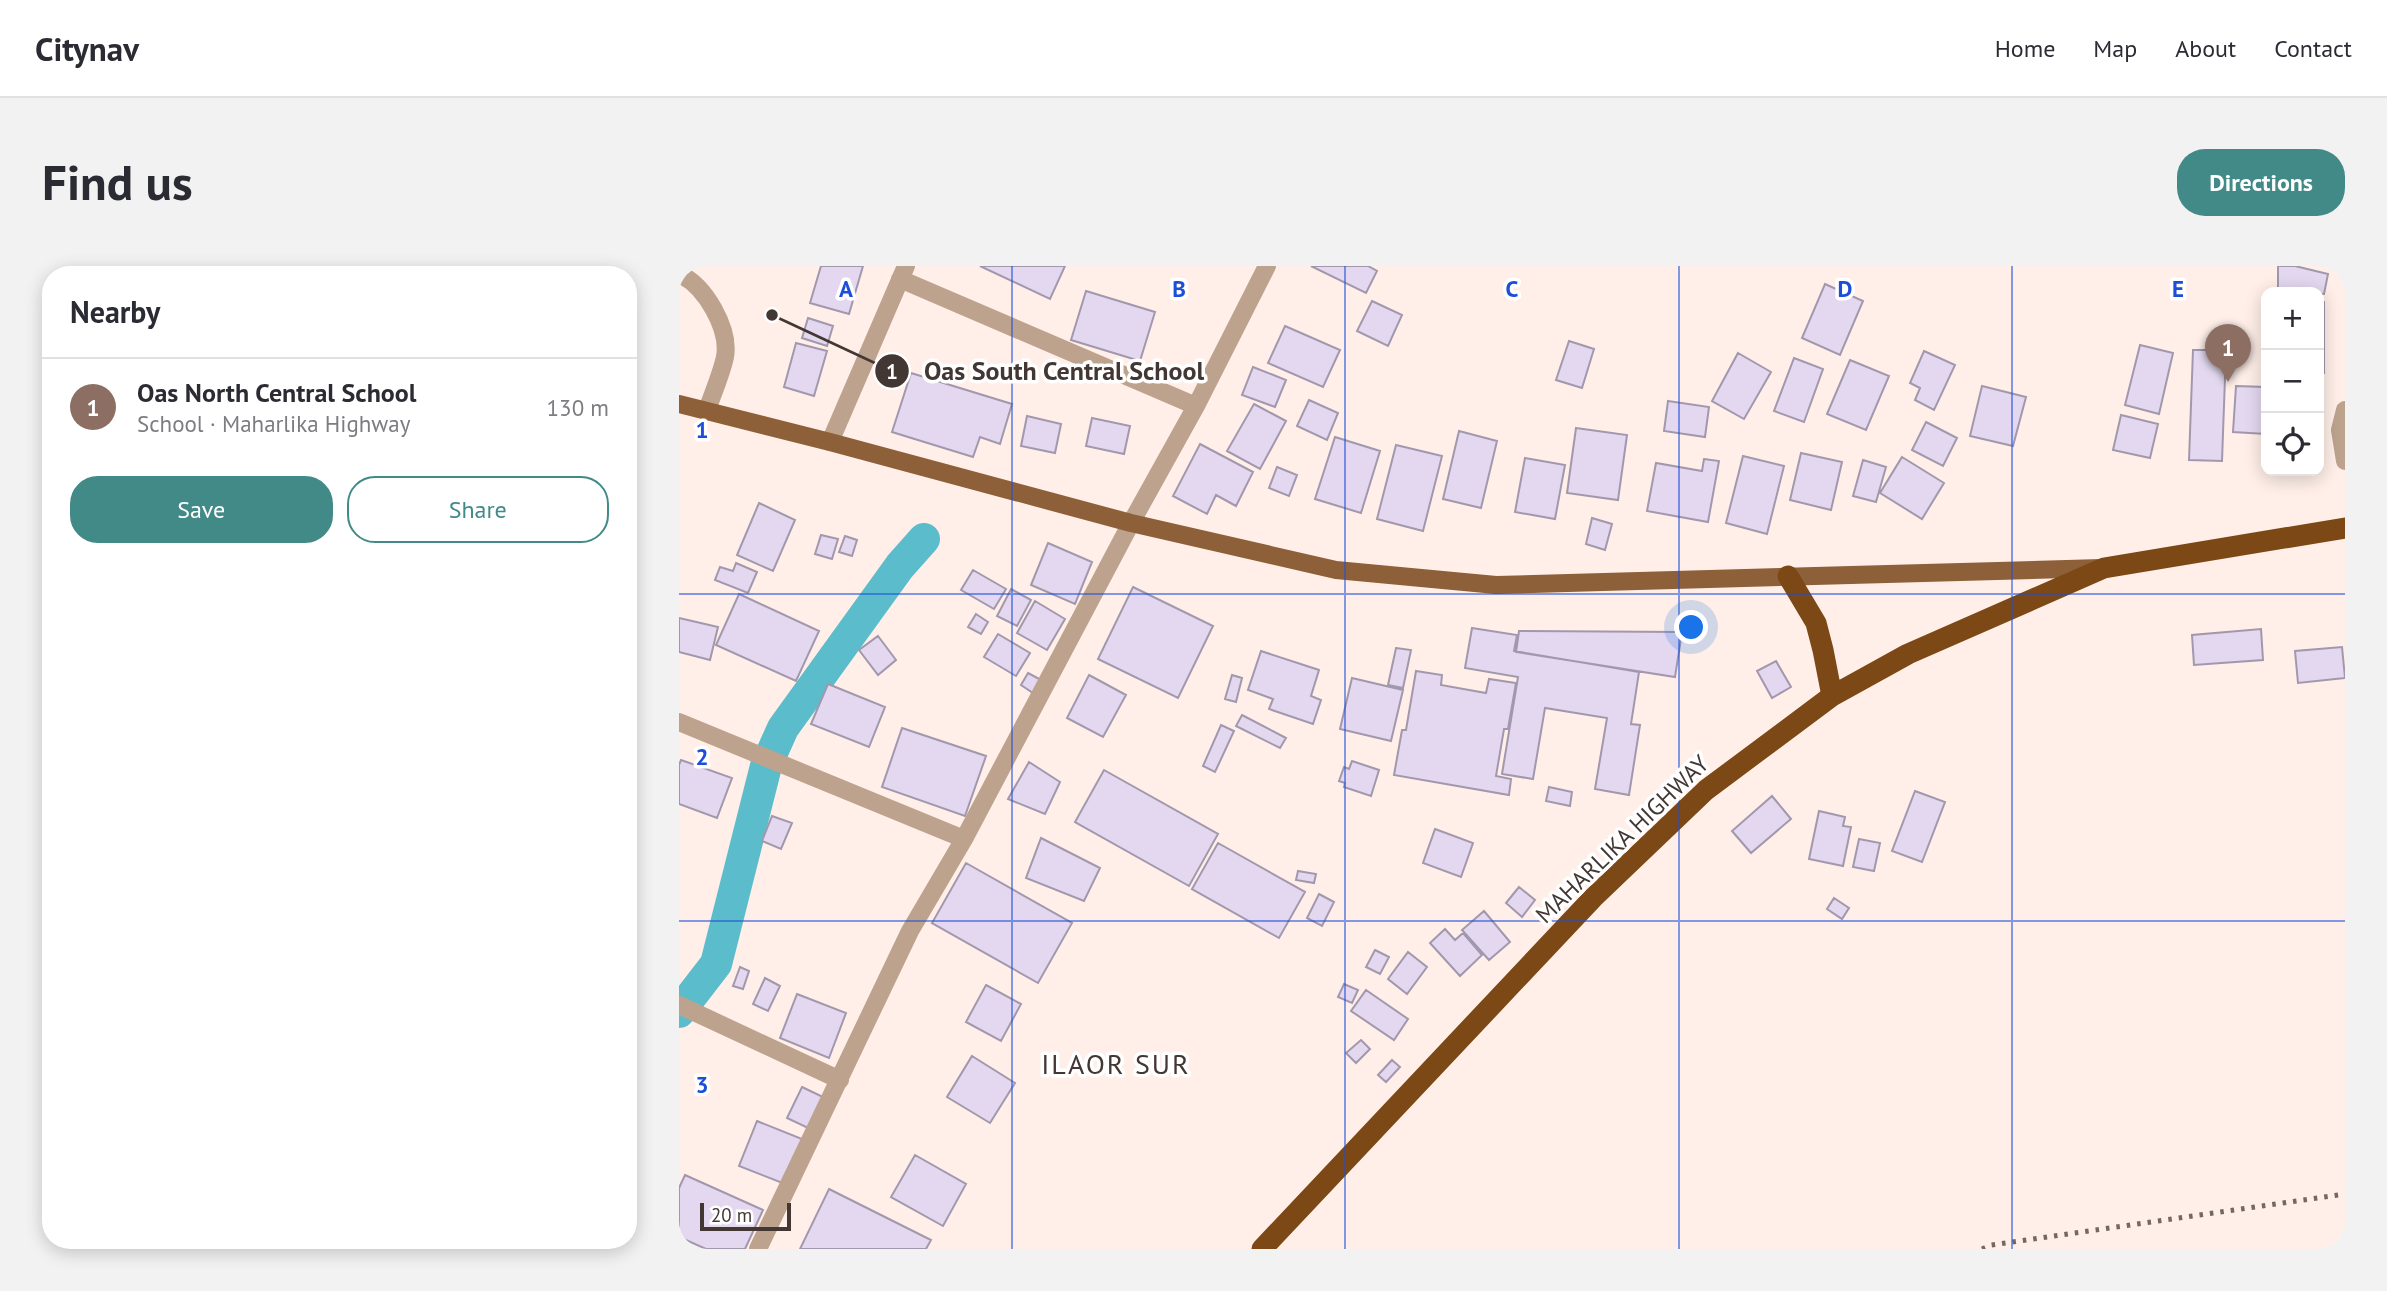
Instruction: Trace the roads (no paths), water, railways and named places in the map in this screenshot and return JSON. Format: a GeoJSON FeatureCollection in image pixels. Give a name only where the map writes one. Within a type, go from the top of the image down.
{"type":"FeatureCollection","features":[{"type":"Feature","properties":{"kind":"highway","name":"MAHARLIKA HIGHWAY"},"geometry":{"type":"LineString","coordinates":[[1262,1249],[1593,898],[1706,790],[1832,696],[1908,654],[2104,568],[2345,528]]}},
{"type":"Feature","properties":{"kind":"highway"},"geometry":{"type":"LineString","coordinates":[[1788,576],[1816,623],[1832,696]]}},
{"type":"Feature","properties":{"kind":"main road"},"geometry":{"type":"LineString","coordinates":[[680,408],[707,410],[1131,523],[1336,570],[1496,585],[2104,568]]}},
{"type":"Feature","properties":{"kind":"street"},"geometry":{"type":"LineString","coordinates":[[758,1249],[910,930],[964,839],[1196,406],[1267,266]]}},
{"type":"Feature","properties":{"kind":"street"},"geometry":{"type":"LineString","coordinates":[[831,442],[903,272],[1196,406]]}},
{"type":"Feature","properties":{"kind":"street"},"geometry":{"type":"LineString","coordinates":[[679,274],[686,277],[708,298],[721,325],[725,355],[707,410]]}},
{"type":"Feature","properties":{"kind":"street"},"geometry":{"type":"LineString","coordinates":[[2345,410],[2340,430],[2345,461]]}},
{"type":"Feature","properties":{"kind":"street"},"geometry":{"type":"LineString","coordinates":[[679,722],[964,839]]}},
{"type":"Feature","properties":{"kind":"street"},"geometry":{"type":"LineString","coordinates":[[679,1005],[840,1080]]}},
{"type":"Feature","properties":{"kind":"waterway"},"geometry":{"type":"LineString","coordinates":[[679,1012],[716,964],[766,766],[783,728],[900,566],[924,539]]}},
{"type":"Feature","properties":{"kind":"railway"},"geometry":{"type":"LineString","coordinates":[[1982,1249],[1991,1245],[2345,1194]]}},
{"type":"Feature","properties":{"kind":"place","name":"Oas South Central School"},"geometry":{"type":"Point","coordinates":[772,315]}},
{"type":"Feature","properties":{"kind":"place","name":"Oas North Central School"},"geometry":{"type":"Point","coordinates":[2228,382]}},
{"type":"Feature","properties":{"kind":"district","name":"ILAOR SUR"},"geometry":{"type":"Point","coordinates":[1116,1063]}}]}
